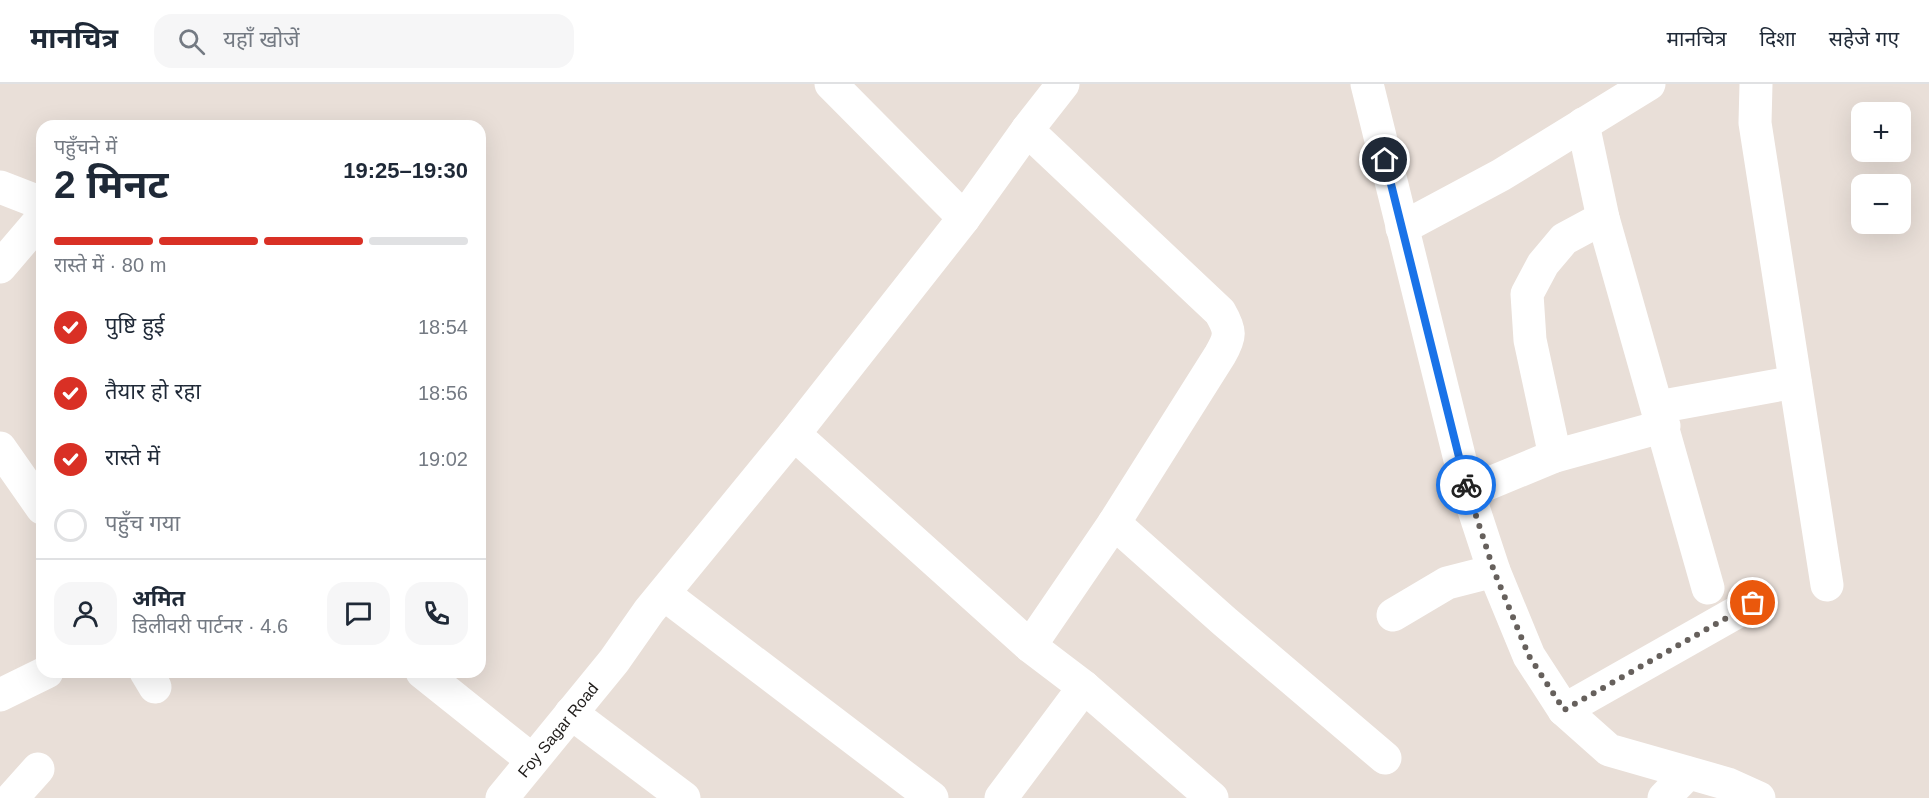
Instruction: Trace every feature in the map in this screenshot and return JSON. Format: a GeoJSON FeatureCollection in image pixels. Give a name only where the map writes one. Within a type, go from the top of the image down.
{"type":"FeatureCollection","features":[{"type":"Feature","properties":{"kind":"street"},"geometry":{"type":"LineString","coordinates":[[831,84],[964,218]]}},
{"type":"Feature","properties":{"kind":"street","name":"Foy Sagar Road"},"geometry":{"type":"LineString","coordinates":[[502,798],[614,661],[656,603],[794,434],[964,218],[1063,84]]}},
{"type":"Feature","properties":{"kind":"street"},"geometry":{"type":"LineString","coordinates":[[1402,228],[1501,175],[1649,84]]}},
{"type":"Feature","properties":{"kind":"street"},"geometry":{"type":"LineString","coordinates":[[1756,84],[1755,123],[1827,585]]}},
{"type":"Feature","properties":{"kind":"street"},"geometry":{"type":"LineString","coordinates":[[1373,87],[1402,228],[1468,492],[1494,571],[1529,656],[1564,710],[1609,750],[1728,784],[1759,798]]}},
{"type":"Feature","properties":{"kind":"street"},"geometry":{"type":"LineString","coordinates":[[1583,124],[1603,218],[1708,588]]}},
{"type":"Feature","properties":{"kind":"street"},"geometry":{"type":"LineString","coordinates":[[1027,130],[1220,312],[1229,327],[1228,342],[1220,355],[1114,523],[1030,646]]}},
{"type":"Feature","properties":{"kind":"street"},"geometry":{"type":"LineString","coordinates":[[0,187],[36,203]]}},
{"type":"Feature","properties":{"kind":"street"},"geometry":{"type":"LineString","coordinates":[[1555,456],[1530,340],[1527,294],[1543,264],[1564,239],[1603,218]]}},
{"type":"Feature","properties":{"kind":"street"},"geometry":{"type":"LineString","coordinates":[[0,267],[36,225]]}},
{"type":"Feature","properties":{"kind":"street"},"geometry":{"type":"LineString","coordinates":[[1468,492],[1555,456],[1661,417],[1795,382]]}},
{"type":"Feature","properties":{"kind":"street"},"geometry":{"type":"LineString","coordinates":[[794,434],[1030,646],[1084,687],[1212,798]]}},
{"type":"Feature","properties":{"kind":"street"},"geometry":{"type":"LineString","coordinates":[[0,448],[36,499]]}},
{"type":"Feature","properties":{"kind":"street"},"geometry":{"type":"LineString","coordinates":[[1114,523],[1224,621],[1385,758]]}},
{"type":"Feature","properties":{"kind":"street"},"geometry":{"type":"LineString","coordinates":[[1393,615],[1447,583],[1494,571]]}},
{"type":"Feature","properties":{"kind":"street"},"geometry":{"type":"LineString","coordinates":[[656,603],[932,798]]}},
{"type":"Feature","properties":{"kind":"street"},"geometry":{"type":"LineString","coordinates":[[1564,710],[1753,603]]}},
{"type":"Feature","properties":{"kind":"street"},"geometry":{"type":"LineString","coordinates":[[0,695],[36,677]]}},
{"type":"Feature","properties":{"kind":"street"},"geometry":{"type":"LineString","coordinates":[[430,678],[532,760]]}},
{"type":"Feature","properties":{"kind":"street"},"geometry":{"type":"LineString","coordinates":[[1001,798],[1084,687]]}},
{"type":"Feature","properties":{"kind":"street"},"geometry":{"type":"LineString","coordinates":[[571,713],[670,794]]}},
{"type":"Feature","properties":{"kind":"street"},"geometry":{"type":"LineString","coordinates":[[12,798],[38,769]]}},
{"type":"Feature","properties":{"kind":"street"},"geometry":{"type":"LineString","coordinates":[[1664,798],[1688,773]]}},
{"type":"Feature","properties":{"kind":"way so far"},"geometry":{"type":"LineString","coordinates":[[1466,485],[1494,571],[1529,656],[1564,710],[1753,603]]}},
{"type":"Feature","properties":{"kind":"route"},"geometry":{"type":"LineString","coordinates":[[1385,160],[1466,485]]}}]}
